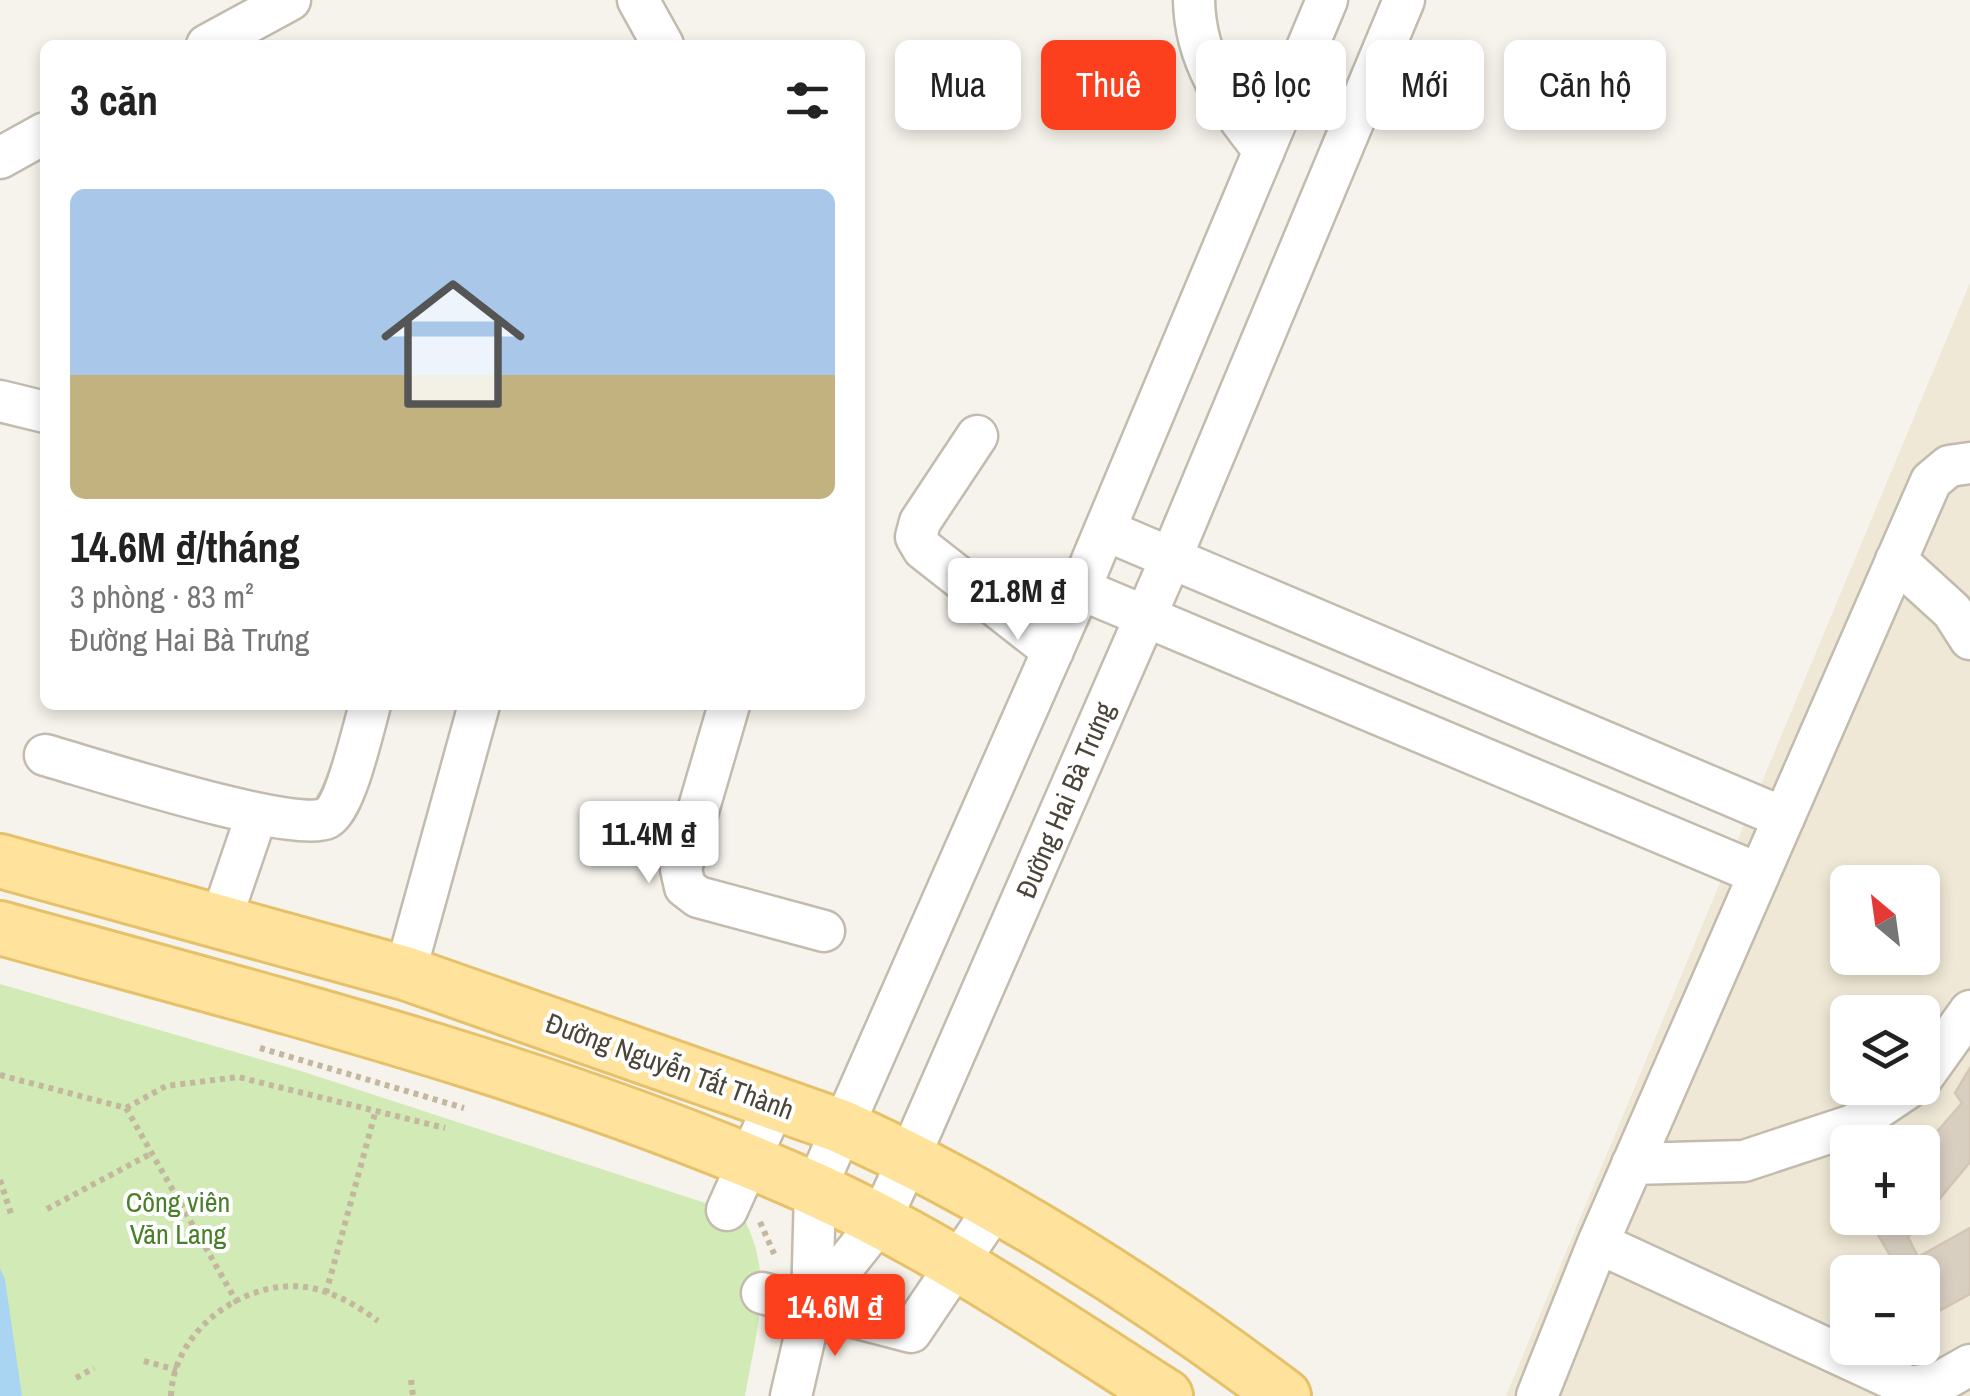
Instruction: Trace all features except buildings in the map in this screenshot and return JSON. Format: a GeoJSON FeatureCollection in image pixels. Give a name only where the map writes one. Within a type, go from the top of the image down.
{"type":"FeatureCollection","features":[{"type":"Feature","properties":{"kind":"main road","name":"Đường Nguyễn Tất Thành"},"geometry":{"type":"LineString","coordinates":[[0,862],[405,973],[840,1126],[910,1158],[1093,1263],[1284,1396]]}},
{"type":"Feature","properties":{"kind":"main road"},"geometry":{"type":"LineString","coordinates":[[0,928],[389,1035],[750,1162],[880,1220],[956,1264],[1147,1391]]}},
{"type":"Feature","properties":{"kind":"street"},"geometry":{"type":"LineString","coordinates":[[216,40],[290,0]]}},
{"type":"Feature","properties":{"kind":"street"},"geometry":{"type":"LineString","coordinates":[[638,0],[660,40]]}},
{"type":"Feature","properties":{"kind":"street"},"geometry":{"type":"LineString","coordinates":[[1194,0],[1194,30],[1216,89],[1264,151]]}},
{"type":"Feature","properties":{"kind":"street","name":"Đường Hai Bà Trưng"},"geometry":{"type":"LineString","coordinates":[[791,1396],[812,1306],[816,1190],[840,1126],[1053,651],[1327,0]]}},
{"type":"Feature","properties":{"kind":"street","name":"Đường Hai Bà Trưng"},"geometry":{"type":"LineString","coordinates":[[812,1306],[880,1220],[910,1158],[1170,558],[1404,0]]}},
{"type":"Feature","properties":{"kind":"street"},"geometry":{"type":"LineString","coordinates":[[0,158],[40,136]]}},
{"type":"Feature","properties":{"kind":"street"},"geometry":{"type":"LineString","coordinates":[[0,401],[40,411]]}},
{"type":"Feature","properties":{"kind":"street"},"geometry":{"type":"LineString","coordinates":[[977,436],[920,522],[916,537],[923,549],[1053,651]]}},
{"type":"Feature","properties":{"kind":"street"},"geometry":{"type":"LineString","coordinates":[[1537,1396],[1598,1243],[1931,480],[1949,466],[1970,463]]}},
{"type":"Feature","properties":{"kind":"street"},"geometry":{"type":"LineString","coordinates":[[1105,530],[1784,818]]}},
{"type":"Feature","properties":{"kind":"street"},"geometry":{"type":"LineString","coordinates":[[1896,560],[1952,611],[1970,639]]}},
{"type":"Feature","properties":{"kind":"street"},"geometry":{"type":"LineString","coordinates":[[1080,588],[1759,874]]}},
{"type":"Feature","properties":{"kind":"street"},"geometry":{"type":"LineString","coordinates":[[1416,728],[1440,672]]}},
{"type":"Feature","properties":{"kind":"street"},"geometry":{"type":"LineString","coordinates":[[45,755],[258,814],[308,822],[326,818],[339,805],[368,710]]}},
{"type":"Feature","properties":{"kind":"street"},"geometry":{"type":"LineString","coordinates":[[405,973],[478,710]]}},
{"type":"Feature","properties":{"kind":"street"},"geometry":{"type":"LineString","coordinates":[[728,710],[681,868],[685,888],[698,897],[824,932]]}},
{"type":"Feature","properties":{"kind":"street"},"geometry":{"type":"LineString","coordinates":[[220,922],[258,814]]}},
{"type":"Feature","properties":{"kind":"street"},"geometry":{"type":"LineString","coordinates":[[1940,1052],[1970,1010]]}},
{"type":"Feature","properties":{"kind":"street"},"geometry":{"type":"LineString","coordinates":[[727,1210],[775,1103]]}},
{"type":"Feature","properties":{"kind":"street"},"geometry":{"type":"LineString","coordinates":[[1632,1164],[1744,1161],[1852,1125],[1882,1105]]}},
{"type":"Feature","properties":{"kind":"street"},"geometry":{"type":"LineString","coordinates":[[762,1293],[911,1332],[996,1206]]}},
{"type":"Feature","properties":{"kind":"street"},"geometry":{"type":"LineString","coordinates":[[1598,1243],[1909,1391],[1940,1382],[1970,1365]]}},
{"type":"Feature","properties":{"kind":"path"},"geometry":{"type":"LineString","coordinates":[[247,1044],[475,1112]]}},
{"type":"Feature","properties":{"kind":"path"},"geometry":{"type":"LineString","coordinates":[[0,1075],[126,1108],[166,1086],[238,1076],[444,1128]]}},
{"type":"Feature","properties":{"kind":"path"},"geometry":{"type":"LineString","coordinates":[[126,1108],[237,1303]]}},
{"type":"Feature","properties":{"kind":"path"},"geometry":{"type":"LineString","coordinates":[[326,1293],[376,1110]]}},
{"type":"Feature","properties":{"kind":"path"},"geometry":{"type":"LineString","coordinates":[[47,1210],[152,1153]]}},
{"type":"Feature","properties":{"kind":"path"},"geometry":{"type":"LineString","coordinates":[[0,1180],[12,1217]]}},
{"type":"Feature","properties":{"kind":"path"},"geometry":{"type":"LineString","coordinates":[[170,1396],[183,1352],[206,1321],[275,1287],[326,1293],[350,1302],[378,1320]]}},
{"type":"Feature","properties":{"kind":"path"},"geometry":{"type":"LineString","coordinates":[[144,1361],[177,1370]]}},
{"type":"Feature","properties":{"kind":"path"},"geometry":{"type":"LineString","coordinates":[[76,1378],[94,1368]]}},
{"type":"Feature","properties":{"kind":"path"},"geometry":{"type":"LineString","coordinates":[[411,1380],[413,1396]]}},
{"type":"Feature","properties":{"kind":"shaded area"},"geometry":{"type":"Polygon","coordinates":[[[1970,283],[1970,1396],[1506,1396],[1970,283]]]}},
{"type":"Feature","properties":{"kind":"green space","name":"Công viên Văn Lang"},"geometry":{"type":"Polygon","coordinates":[[[0,984],[301,1071],[742,1215],[752,1238],[761,1282],[758,1326],[745,1396],[22,1396],[0,1268],[0,984]]]}},
{"type":"Feature","properties":{"kind":"water"},"geometry":{"type":"Polygon","coordinates":[[[0,1268],[5,1280],[22,1396],[0,1396],[0,1268]]]}}]}
